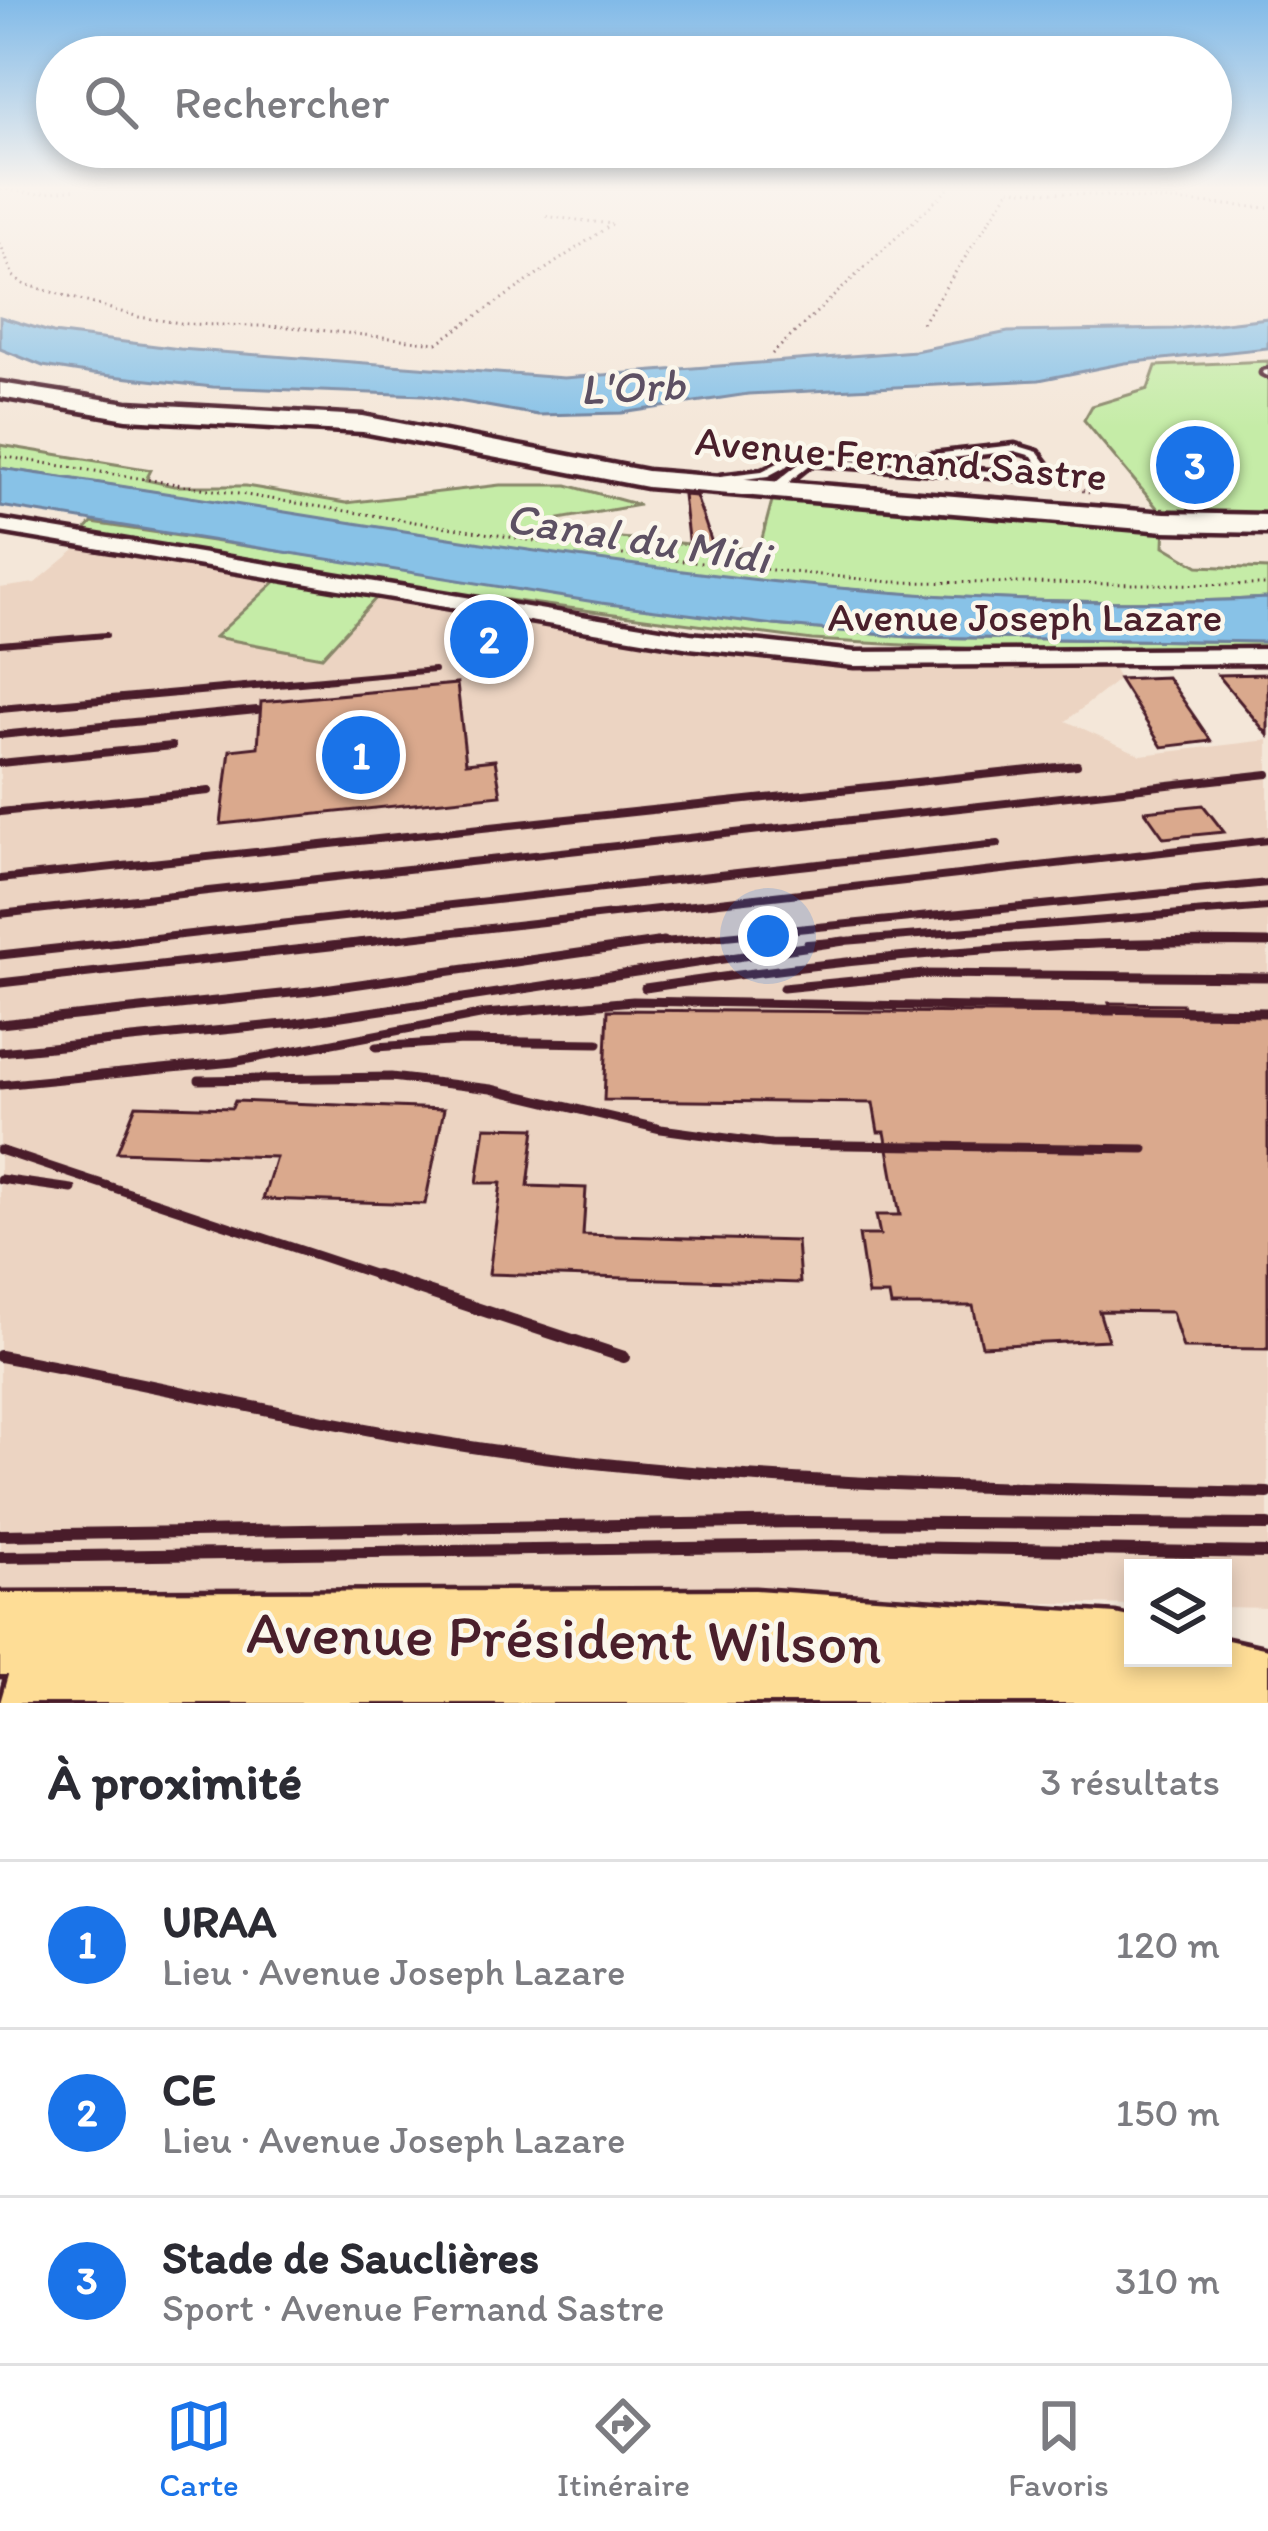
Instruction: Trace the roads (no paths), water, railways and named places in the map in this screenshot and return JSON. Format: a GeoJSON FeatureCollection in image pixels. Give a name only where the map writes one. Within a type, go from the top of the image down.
{"type":"FeatureCollection","features":[{"type":"Feature","properties":{"kind":"main road","name":"Avenue Fernand Sastre"},"geometry":{"type":"LineString","coordinates":[[0,392],[127,411],[363,424],[617,476],[1165,522],[1268,524]]}},
{"type":"Feature","properties":{"kind":"main road","name":"Avenue Président Wilson"},"geometry":{"type":"LineString","coordinates":[[0,1634],[755,1631],[1115,1655],[1268,1691]]}},
{"type":"Feature","properties":{"kind":"main road","name":"Avenue Président Wilson"},"geometry":{"type":"LineString","coordinates":[[39,1703],[1001,1690],[1104,1703]]}},
{"type":"Feature","properties":{"kind":"street","name":"Avenue Joseph Lazare"},"geometry":{"type":"LineString","coordinates":[[0,526],[690,641],[854,659],[1268,656]]}},
{"type":"Feature","properties":{"kind":"lane"},"geometry":{"type":"LineString","coordinates":[[684,482],[764,474],[798,456],[823,454],[915,459],[1015,448],[1035,454],[1046,469],[1018,476],[809,461],[775,488]]}},
{"type":"Feature","properties":{"kind":"water","name":"L'Orb"},"geometry":{"type":"Polygon","coordinates":[[[0,317],[53,333],[180,349],[564,378],[915,351],[1008,332],[1174,329],[1268,318],[1268,348],[1125,363],[1039,380],[748,394],[622,413],[538,415],[424,395],[213,387],[43,366],[0,349],[0,317]]]}},
{"type":"Feature","properties":{"kind":"water"},"geometry":{"type":"Polygon","coordinates":[[[0,468],[473,542],[790,583],[1108,602],[1268,598],[1268,642],[908,637],[601,603],[0,506],[0,468]]]}},
{"type":"Feature","properties":{"kind":"railway"},"geometry":{"type":"LineString","coordinates":[[0,644],[106,635]]}},
{"type":"Feature","properties":{"kind":"railway"},"geometry":{"type":"LineString","coordinates":[[301,682],[434,670]]}},
{"type":"Feature","properties":{"kind":"railway"},"geometry":{"type":"LineString","coordinates":[[0,709],[334,679]]}},
{"type":"Feature","properties":{"kind":"railway"},"geometry":{"type":"LineString","coordinates":[[0,735],[257,710]]}},
{"type":"Feature","properties":{"kind":"railway"},"geometry":{"type":"LineString","coordinates":[[0,763],[172,746]]}},
{"type":"Feature","properties":{"kind":"railway"},"geometry":{"type":"LineString","coordinates":[[0,879],[1077,765]]}},
{"type":"Feature","properties":{"kind":"railway"},"geometry":{"type":"LineString","coordinates":[[0,914],[1268,774]]}},
{"type":"Feature","properties":{"kind":"railway"},"geometry":{"type":"LineString","coordinates":[[0,812],[209,791]]}},
{"type":"Feature","properties":{"kind":"railway"},"geometry":{"type":"LineString","coordinates":[[348,944],[1268,840]]}},
{"type":"Feature","properties":{"kind":"railway"},"geometry":{"type":"LineString","coordinates":[[123,942],[998,844]]}},
{"type":"Feature","properties":{"kind":"railway"},"geometry":{"type":"LineString","coordinates":[[643,944],[1268,883]]}},
{"type":"Feature","properties":{"kind":"railway"},"geometry":{"type":"LineString","coordinates":[[844,941],[1268,907]]}},
{"type":"Feature","properties":{"kind":"railway"},"geometry":{"type":"LineString","coordinates":[[123,942],[128,941]]}},
{"type":"Feature","properties":{"kind":"railway"},"geometry":{"type":"LineString","coordinates":[[0,983],[375,941]]}},
{"type":"Feature","properties":{"kind":"railway"},"geometry":{"type":"LineString","coordinates":[[0,1024],[310,991],[664,941]]}},
{"type":"Feature","properties":{"kind":"railway"},"geometry":{"type":"LineString","coordinates":[[0,1052],[295,1023],[844,941]]}},
{"type":"Feature","properties":{"kind":"railway"},"geometry":{"type":"LineString","coordinates":[[807,944],[844,941]]}},
{"type":"Feature","properties":{"kind":"railway"},"geometry":{"type":"LineString","coordinates":[[0,955],[123,942]]}},
{"type":"Feature","properties":{"kind":"railway"},"geometry":{"type":"LineString","coordinates":[[101,944],[123,942]]}},
{"type":"Feature","properties":{"kind":"railway"},"geometry":{"type":"LineString","coordinates":[[1189,942],[1268,943],[1120,944],[1189,942]]}},
{"type":"Feature","properties":{"kind":"railway"},"geometry":{"type":"LineString","coordinates":[[1073,944],[1120,944]]}},
{"type":"Feature","properties":{"kind":"railway"},"geometry":{"type":"LineString","coordinates":[[645,988],[955,952],[1120,944]]}},
{"type":"Feature","properties":{"kind":"railway"},"geometry":{"type":"LineString","coordinates":[[783,988],[924,974],[1268,977]]}},
{"type":"Feature","properties":{"kind":"railway"},"geometry":{"type":"LineString","coordinates":[[0,1085],[233,1062],[485,1014],[633,1001],[1268,1012]]}},
{"type":"Feature","properties":{"kind":"railway"},"geometry":{"type":"LineString","coordinates":[[376,1047],[463,1041],[598,1043]]}},
{"type":"Feature","properties":{"kind":"railway"},"geometry":{"type":"LineString","coordinates":[[199,1080],[391,1077],[491,1089],[661,1129],[771,1144],[1144,1149]]}},
{"type":"Feature","properties":{"kind":"railway"},"geometry":{"type":"LineString","coordinates":[[0,1150],[385,1278]]}},
{"type":"Feature","properties":{"kind":"railway"},"geometry":{"type":"LineString","coordinates":[[0,1179],[72,1189]]}},
{"type":"Feature","properties":{"kind":"railway"},"geometry":{"type":"LineString","coordinates":[[376,1275],[624,1357]]}},
{"type":"Feature","properties":{"kind":"railway"},"geometry":{"type":"LineString","coordinates":[[0,1356],[400,1435],[626,1466],[901,1484],[1268,1493]]}},
{"type":"Feature","properties":{"kind":"railway"},"geometry":{"type":"LineString","coordinates":[[0,1535],[801,1522],[1268,1525]]}},
{"type":"Feature","properties":{"kind":"railway"},"geometry":{"type":"LineString","coordinates":[[0,1557],[831,1546],[1268,1553]]}},
{"type":"Feature","properties":{"kind":"place","name":"Stade de Sauclières"},"geometry":{"type":"Point","coordinates":[1195,465]}},
{"type":"Feature","properties":{"kind":"place","name":"CE"},"geometry":{"type":"Point","coordinates":[489,639]}},
{"type":"Feature","properties":{"kind":"place","name":"URAA"},"geometry":{"type":"Point","coordinates":[361,755]}},
{"type":"Feature","properties":{"kind":"water label","name":"Canal du Midi"},"geometry":{"type":"Point","coordinates":[638,537]}}]}
